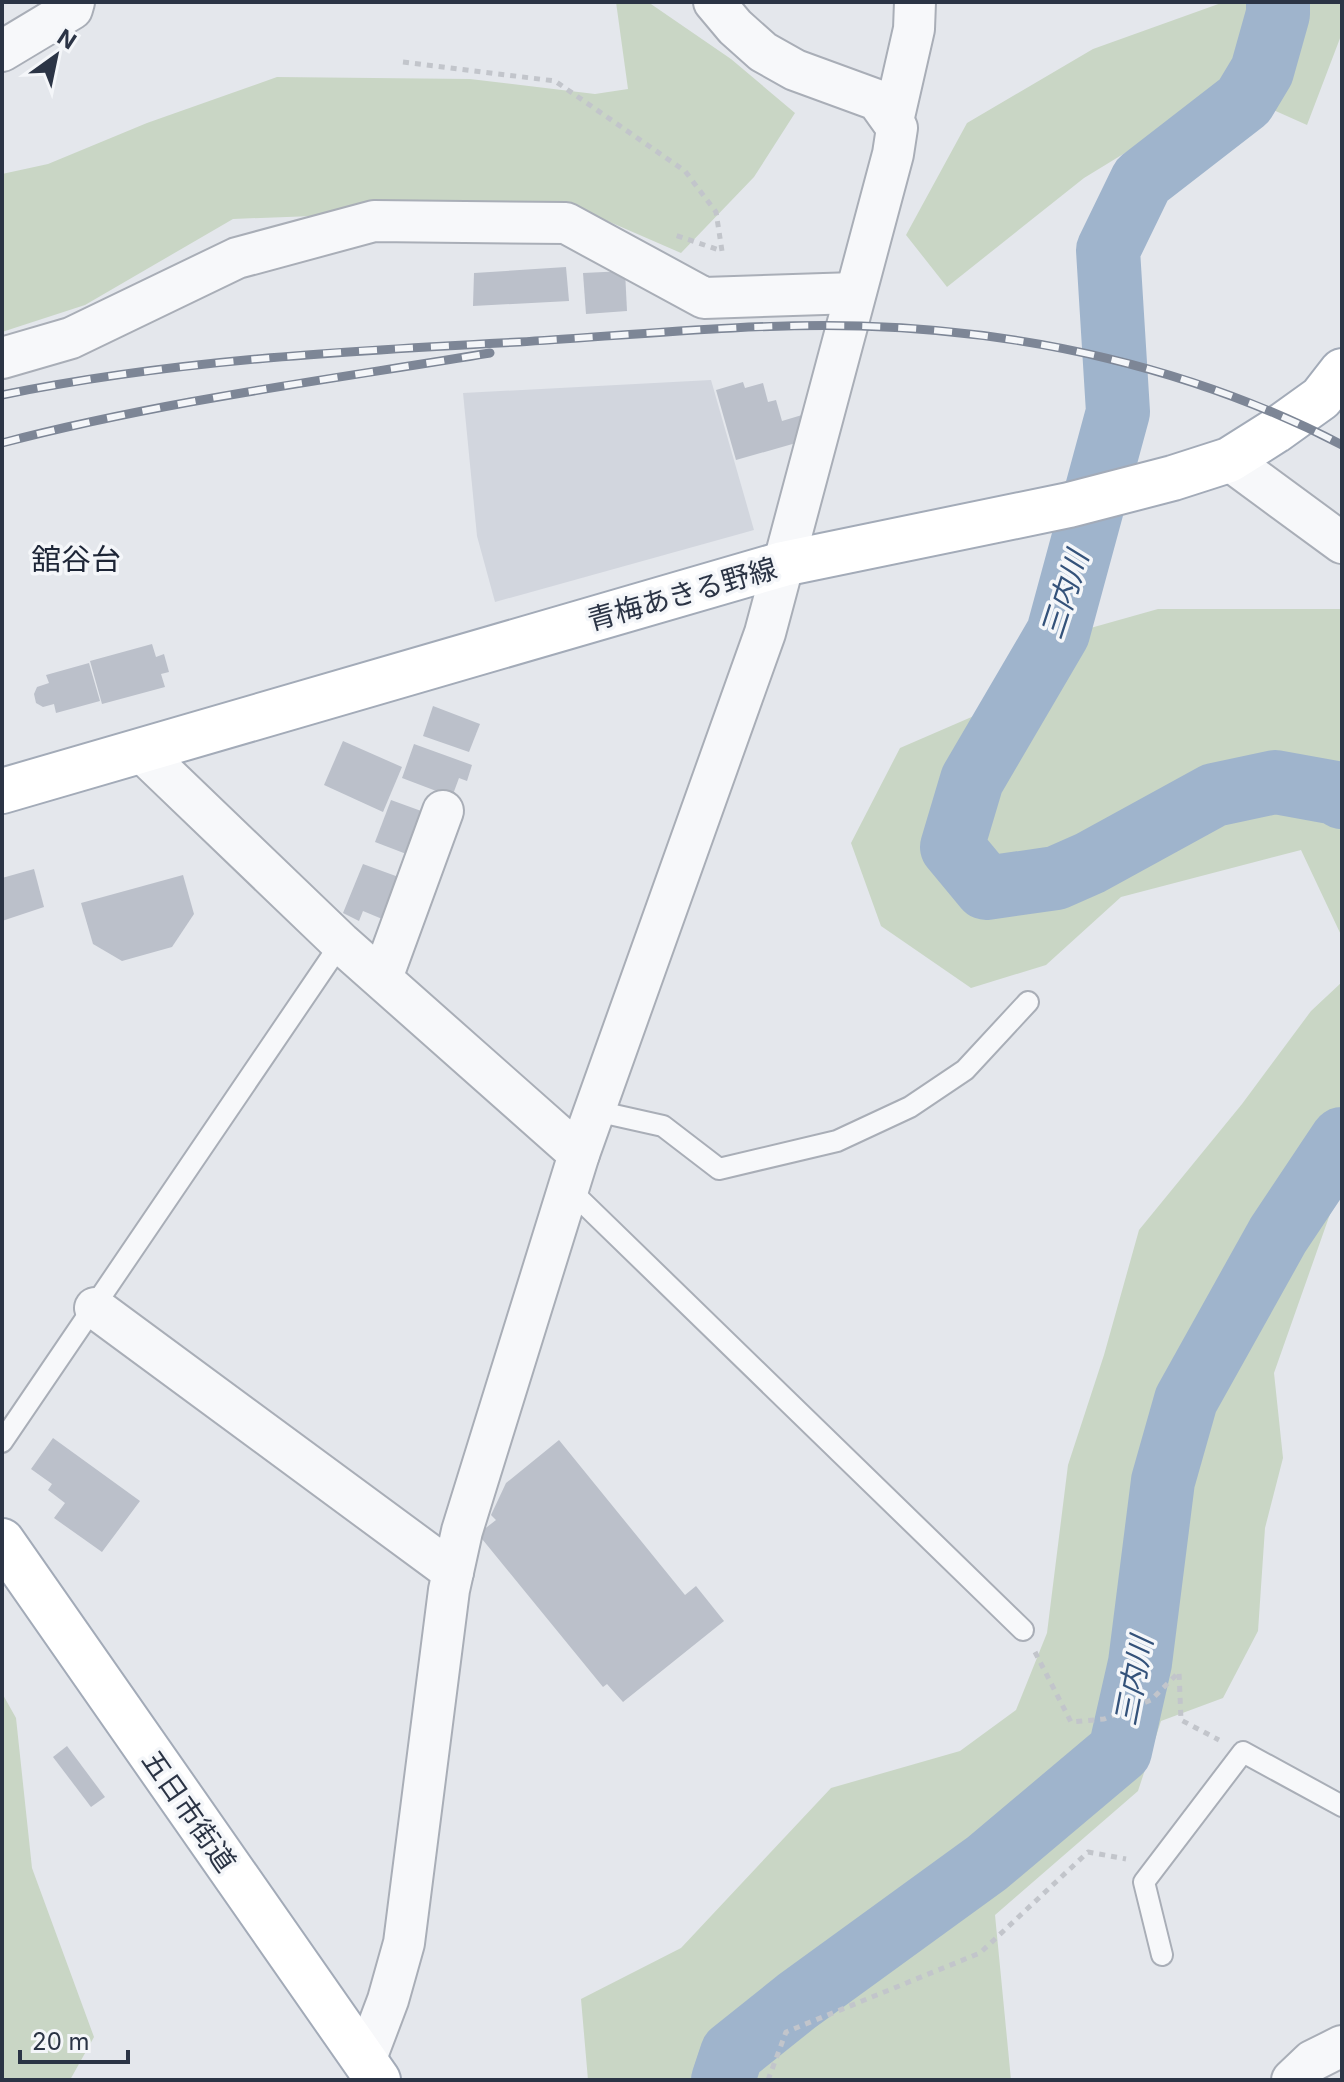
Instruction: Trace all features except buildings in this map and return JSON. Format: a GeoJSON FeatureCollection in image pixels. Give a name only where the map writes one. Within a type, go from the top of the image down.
{"type":"FeatureCollection","features":[{"type":"Feature","properties":{"kind":"main road","name":"青梅あきる野線"},"geometry":{"type":"LineString","coordinates":[[3,790],[783,564],[1069,505],[1229,460],[1321,398],[1341,373]]}},
{"type":"Feature","properties":{"kind":"main road","name":"五日市街道"},"geometry":{"type":"LineString","coordinates":[[2,1541],[372,2070]]}},
{"type":"Feature","properties":{"kind":"street"},"geometry":{"type":"LineString","coordinates":[[2,51],[72,9],[74,2]]}},
{"type":"Feature","properties":{"kind":"street"},"geometry":{"type":"LineString","coordinates":[[372,2070],[404,1943],[453,1572],[462,1531],[574,1171],[765,633],[893,154],[897,128],[877,100],[795,70],[763,52],[735,27],[714,2]]}},
{"type":"Feature","properties":{"kind":"street"},"geometry":{"type":"LineString","coordinates":[[893,121],[914,29],[915,2]]}},
{"type":"Feature","properties":{"kind":"street"},"geometry":{"type":"LineString","coordinates":[[2,358],[71,338],[237,258],[374,221],[566,223],[704,298],[855,293]]}},
{"type":"Feature","properties":{"kind":"street"},"geometry":{"type":"LineString","coordinates":[[1229,460],[1342,543]]}},
{"type":"Feature","properties":{"kind":"street"},"geometry":{"type":"LineString","coordinates":[[141,751],[341,943],[382,978],[574,1171]]}},
{"type":"Feature","properties":{"kind":"street"},"geometry":{"type":"LineString","coordinates":[[382,978],[443,811]]}},
{"type":"Feature","properties":{"kind":"street"},"geometry":{"type":"LineString","coordinates":[[95,1308],[453,1572]]}},
{"type":"Feature","properties":{"kind":"street"},"geometry":{"type":"LineString","coordinates":[[1292,2080],[1312,2061],[1342,2046]]}},
{"type":"Feature","properties":{"kind":"lane"},"geometry":{"type":"LineString","coordinates":[[2,1442],[341,943]]}},
{"type":"Feature","properties":{"kind":"lane"},"geometry":{"type":"LineString","coordinates":[[596,1111],[663,1126],[719,1169],[776,1157],[837,1141],[910,1107],[965,1070],[1028,1002]]}},
{"type":"Feature","properties":{"kind":"lane"},"geometry":{"type":"LineString","coordinates":[[574,1171],[1023,1630]]}},
{"type":"Feature","properties":{"kind":"lane"},"geometry":{"type":"LineString","coordinates":[[1162,1955],[1144,1882],[1243,1752],[1342,1806]]}},
{"type":"Feature","properties":{"kind":"path"},"geometry":{"type":"LineString","coordinates":[[403,62],[555,81],[685,171],[716,212],[722,251]]}},
{"type":"Feature","properties":{"kind":"path"},"geometry":{"type":"LineString","coordinates":[[1023,1630],[1071,1722],[1104,1719],[1151,1700],[1179,1672],[1181,1720],[1243,1752]]}},
{"type":"Feature","properties":{"kind":"path"},"geometry":{"type":"LineString","coordinates":[[768,2080],[786,2032],[980,1953],[1088,1852],[1158,1866]]}},
{"type":"Feature","properties":{"kind":"shaded area"},"geometry":{"type":"Polygon","coordinates":[[[711,380],[754,530],[495,602],[477,536],[463,393],[711,380]]]}},
{"type":"Feature","properties":{"kind":"green space"},"geometry":{"type":"Polygon","coordinates":[[[616,2],[648,2],[731,59],[795,113],[754,177],[681,253],[573,206],[233,219],[85,305],[2,332],[2,174],[48,164],[147,123],[277,77],[470,79],[595,94],[628,89],[616,2]]]}},
{"type":"Feature","properties":{"kind":"green space"},"geometry":{"type":"Polygon","coordinates":[[[1224,2],[1342,2],[1342,33],[1307,125],[1228,90],[1084,178],[947,287],[906,235],[967,123],[1093,49],[1224,2]]]}},
{"type":"Feature","properties":{"kind":"green space"},"geometry":{"type":"Polygon","coordinates":[[[1158,609],[1342,609],[1342,937],[1301,850],[1121,897],[1046,965],[971,988],[881,926],[851,843],[900,748],[990,709],[1012,650],[1158,609]]]}},
{"type":"Feature","properties":{"kind":"green space"},"geometry":{"type":"Polygon","coordinates":[[[1342,982],[1342,1180],[1274,1373],[1283,1458],[1265,1528],[1258,1631],[1223,1698],[1161,1721],[1138,1791],[995,1915],[1011,2080],[588,2080],[581,1999],[681,1948],[831,1788],[960,1751],[1016,1710],[1047,1633],[1068,1465],[1104,1355],[1139,1230],[1242,1104],[1311,1011],[1342,982]]]}},
{"type":"Feature","properties":{"kind":"green space"},"geometry":{"type":"Polygon","coordinates":[[[2,1693],[16,1718],[32,1868],[94,2037],[70,2080],[2,2080],[2,1693]]]}},
{"type":"Feature","properties":{"kind":"waterway","name":"三内川"},"geometry":{"type":"LineString","coordinates":[[1278,2],[1278,14],[1262,71],[1244,101],[1142,180],[1108,250],[1118,412],[1058,633],[972,780],[952,847],[986,888],[1056,878],[1090,863],[1214,795],[1275,782],[1336,793],[1342,797]]}},
{"type":"Feature","properties":{"kind":"waterway","name":"三内川"},"geometry":{"type":"LineString","coordinates":[[723,2080],[732,2053],[797,2001],[987,1863],[1120,1751],[1140,1663],[1163,1481],[1186,1400],[1278,1235],[1342,1139]]}},
{"type":"Feature","properties":{"kind":"railway"},"geometry":{"type":"LineString","coordinates":[[2,395],[131,373],[324,353],[733,328],[861,326],[985,336],[1108,358],[1228,395],[1342,445]]}},
{"type":"Feature","properties":{"kind":"railway"},"geometry":{"type":"LineString","coordinates":[[2,443],[184,403],[490,353]]}},
{"type":"Feature","properties":{"kind":"district","name":"舘谷台"},"geometry":{"type":"Point","coordinates":[76,560]}}]}
